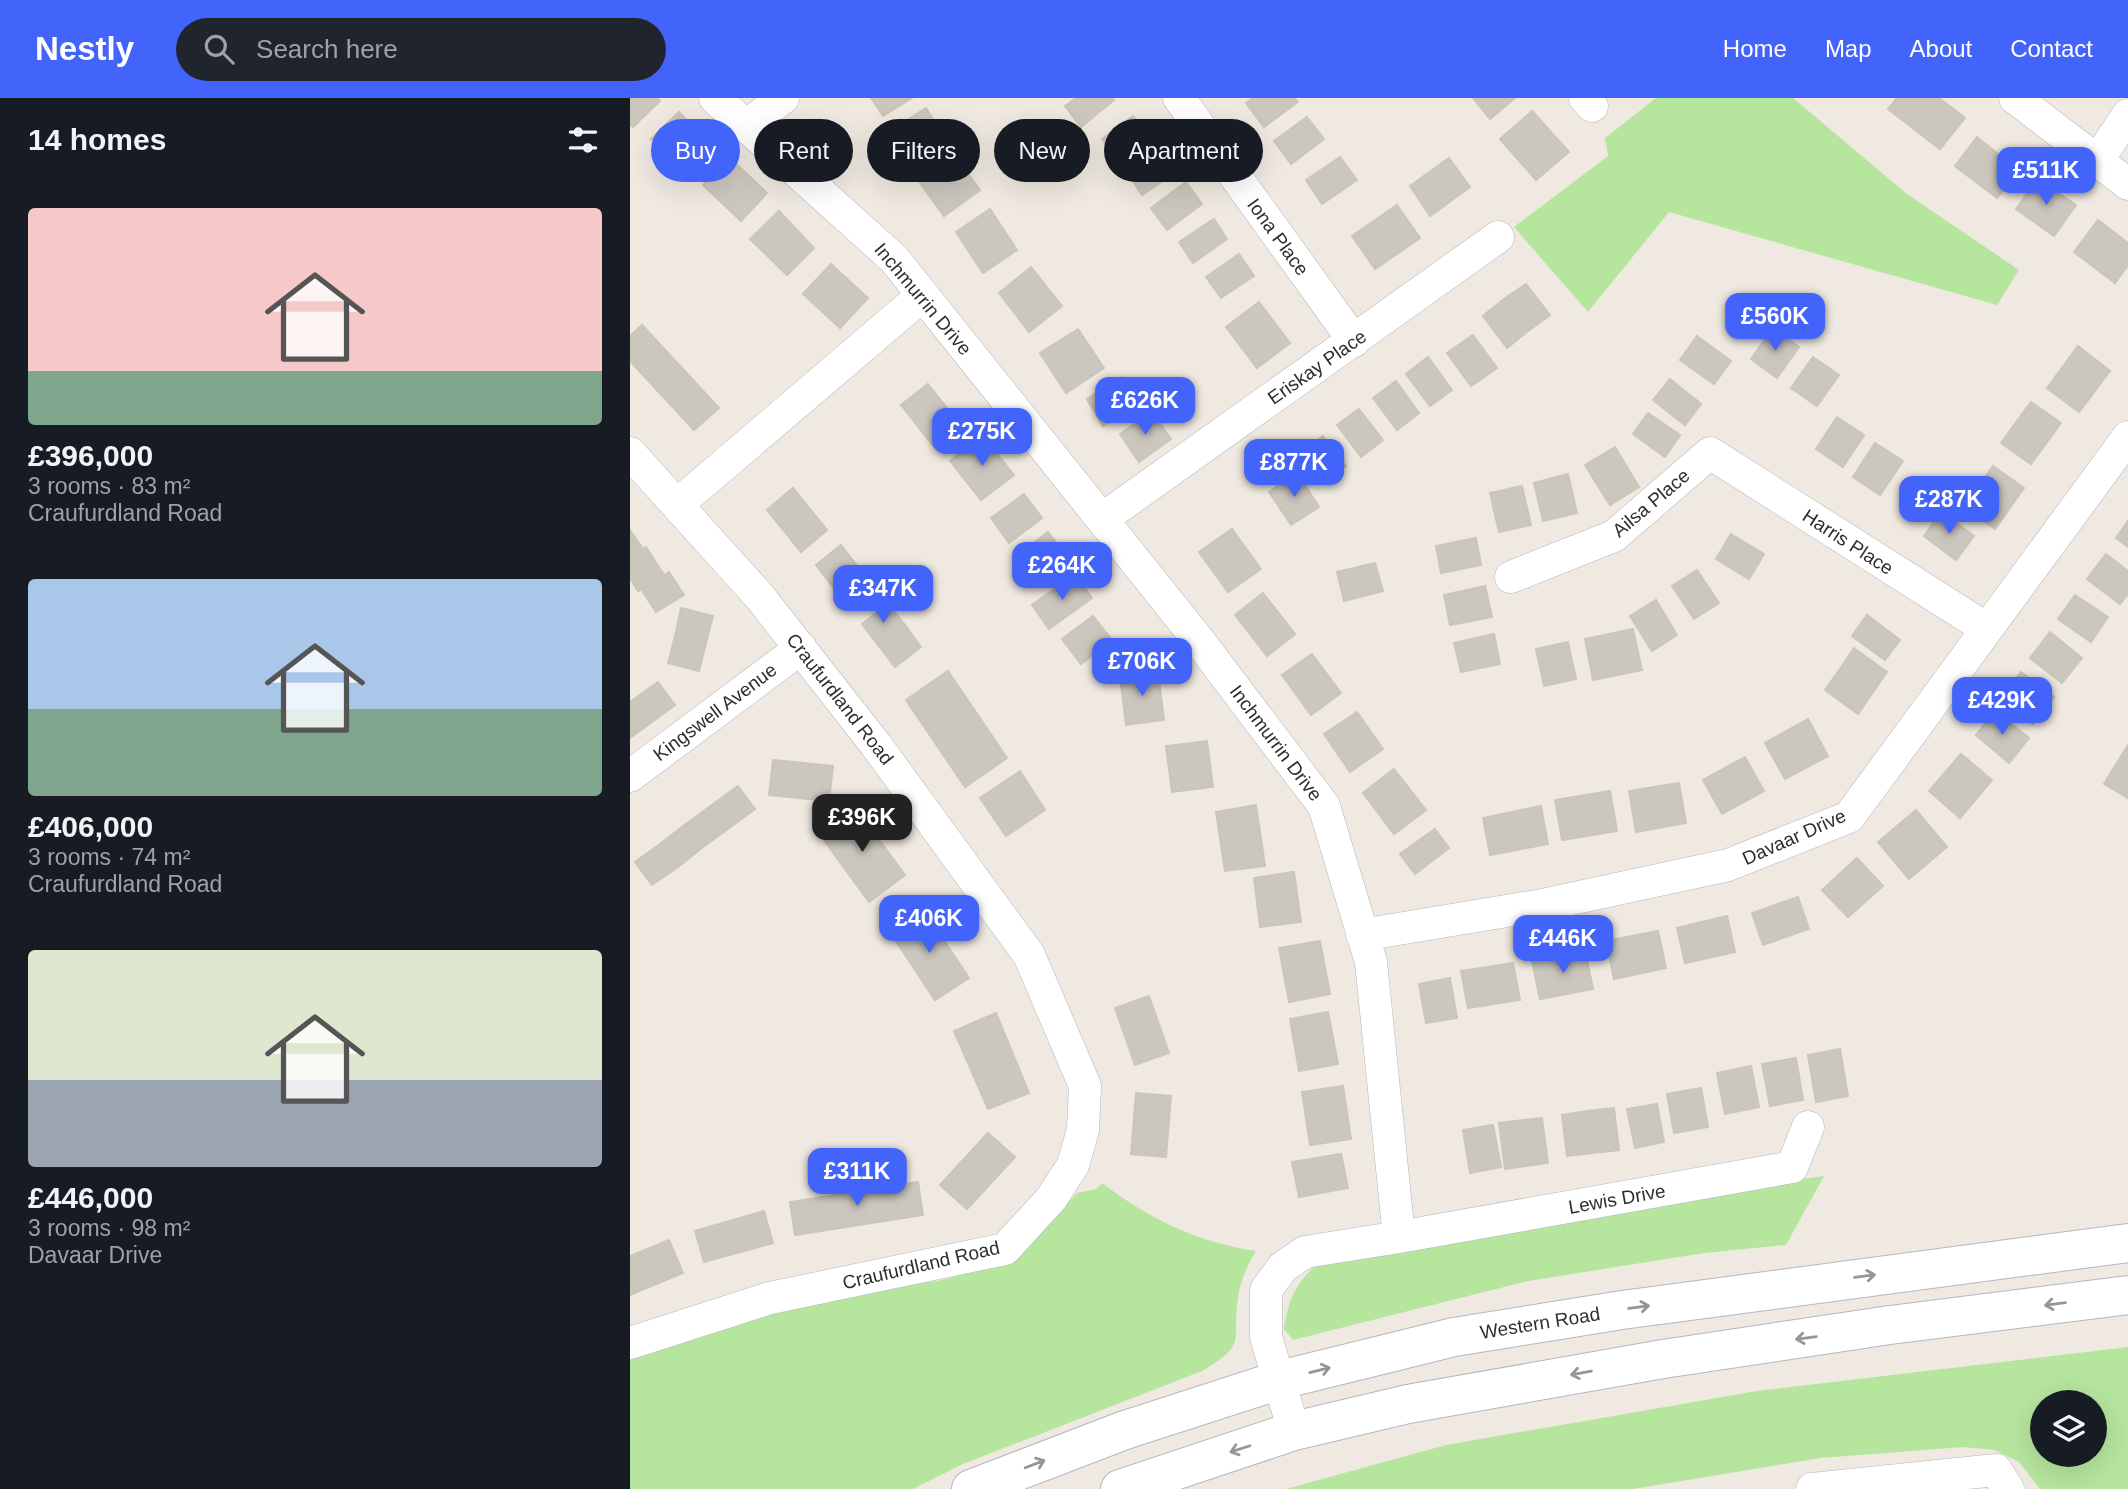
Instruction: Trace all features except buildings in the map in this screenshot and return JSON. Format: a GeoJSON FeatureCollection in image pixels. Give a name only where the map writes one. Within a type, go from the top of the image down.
{"type":"FeatureCollection","features":[{"type":"Feature","properties":{"kind":"main road","name":"Western Road"},"geometry":{"type":"LineString","coordinates":[[971,1489],[1125,1430],[1280,1380],[1454,1337],[1622,1310],[2128,1242]]}},
{"type":"Feature","properties":{"kind":"main road"},"geometry":{"type":"LineString","coordinates":[[1120,1489],[1294,1431],[1408,1404],[1663,1359],[1890,1325],[2128,1295]]}},
{"type":"Feature","properties":{"kind":"street","name":"Inchmurrin Drive"},"geometry":{"type":"LineString","coordinates":[[715,98],[894,259],[1200,642],[1324,806],[1371,962],[1399,1237]]}},
{"type":"Feature","properties":{"kind":"street"},"geometry":{"type":"LineString","coordinates":[[746,126],[783,98]]}},
{"type":"Feature","properties":{"kind":"street","name":"Iona Place"},"geometry":{"type":"LineString","coordinates":[[1179,98],[1354,341]]}},
{"type":"Feature","properties":{"kind":"street"},"geometry":{"type":"LineString","coordinates":[[2015,98],[2128,184]]}},
{"type":"Feature","properties":{"kind":"street"},"geometry":{"type":"LineString","coordinates":[[2097,161],[2128,115]]}},
{"type":"Feature","properties":{"kind":"street","name":"Eriskay Place"},"geometry":{"type":"LineString","coordinates":[[1102,519],[1498,237]]}},
{"type":"Feature","properties":{"kind":"street"},"geometry":{"type":"LineString","coordinates":[[678,504],[922,295]]}},
{"type":"Feature","properties":{"kind":"street","name":"Davaar Drive"},"geometry":{"type":"LineString","coordinates":[[1362,935],[1543,905],[1728,865],[1849,817],[2128,437]]}},
{"type":"Feature","properties":{"kind":"street","name":"Craufurdland Road"},"geometry":{"type":"LineString","coordinates":[[630,453],[678,504],[801,648],[1029,955],[1085,1086],[1083,1130],[1073,1165],[1051,1199],[1005,1249],[770,1298],[630,1343]]}},
{"type":"Feature","properties":{"kind":"street","name":"Harris Place"},"geometry":{"type":"LineString","coordinates":[[1710,453],[1987,629]]}},
{"type":"Feature","properties":{"kind":"street","name":"Ailsa Place"},"geometry":{"type":"LineString","coordinates":[[1511,577],[1614,536],[1710,453]]}},
{"type":"Feature","properties":{"kind":"street","name":"Kingswell Avenue"},"geometry":{"type":"LineString","coordinates":[[630,776],[801,648]]}},
{"type":"Feature","properties":{"kind":"street","name":"Lewis Drive"},"geometry":{"type":"LineString","coordinates":[[1399,1237],[1792,1167],[1808,1127]]}},
{"type":"Feature","properties":{"kind":"street"},"geometry":{"type":"LineString","coordinates":[[1294,1431],[1266,1337],[1266,1290],[1283,1267],[1305,1252],[1399,1237]]}},
{"type":"Feature","properties":{"kind":"street"},"geometry":{"type":"LineString","coordinates":[[1812,1489],[1996,1470],[2008,1489]]}},
{"type":"Feature","properties":{"kind":"green space"},"geometry":{"type":"Polygon","coordinates":[[[1656,98],[1793,98],[1907,194],[2019,270],[1997,305],[1669,212],[1588,312],[1514,227],[1608,156],[1605,138],[1656,98]]]}},
{"type":"Feature","properties":{"kind":"green space"},"geometry":{"type":"Polygon","coordinates":[[[1824,1176],[1786,1245],[1704,1253],[1528,1281],[1293,1340],[1284,1329],[1294,1294],[1316,1265],[1745,1187],[1824,1176]]]}},
{"type":"Feature","properties":{"kind":"green space"},"geometry":{"type":"Polygon","coordinates":[[[1102,1183],[1138,1208],[1174,1227],[1214,1242],[1256,1251],[1240,1286],[1235,1341],[1217,1362],[1202,1371],[963,1464],[913,1489],[630,1489],[630,1360],[735,1322],[881,1288],[937,1281],[994,1267],[1034,1239],[1077,1193],[1096,1189],[1102,1183]]]}},
{"type":"Feature","properties":{"kind":"green space"},"geometry":{"type":"Polygon","coordinates":[[[2128,1347],[2128,1489],[2040,1489],[2019,1462],[1994,1450],[1963,1447],[1821,1458],[1633,1489],[1286,1489],[1446,1445],[1757,1391],[2128,1347]]]}}]}
